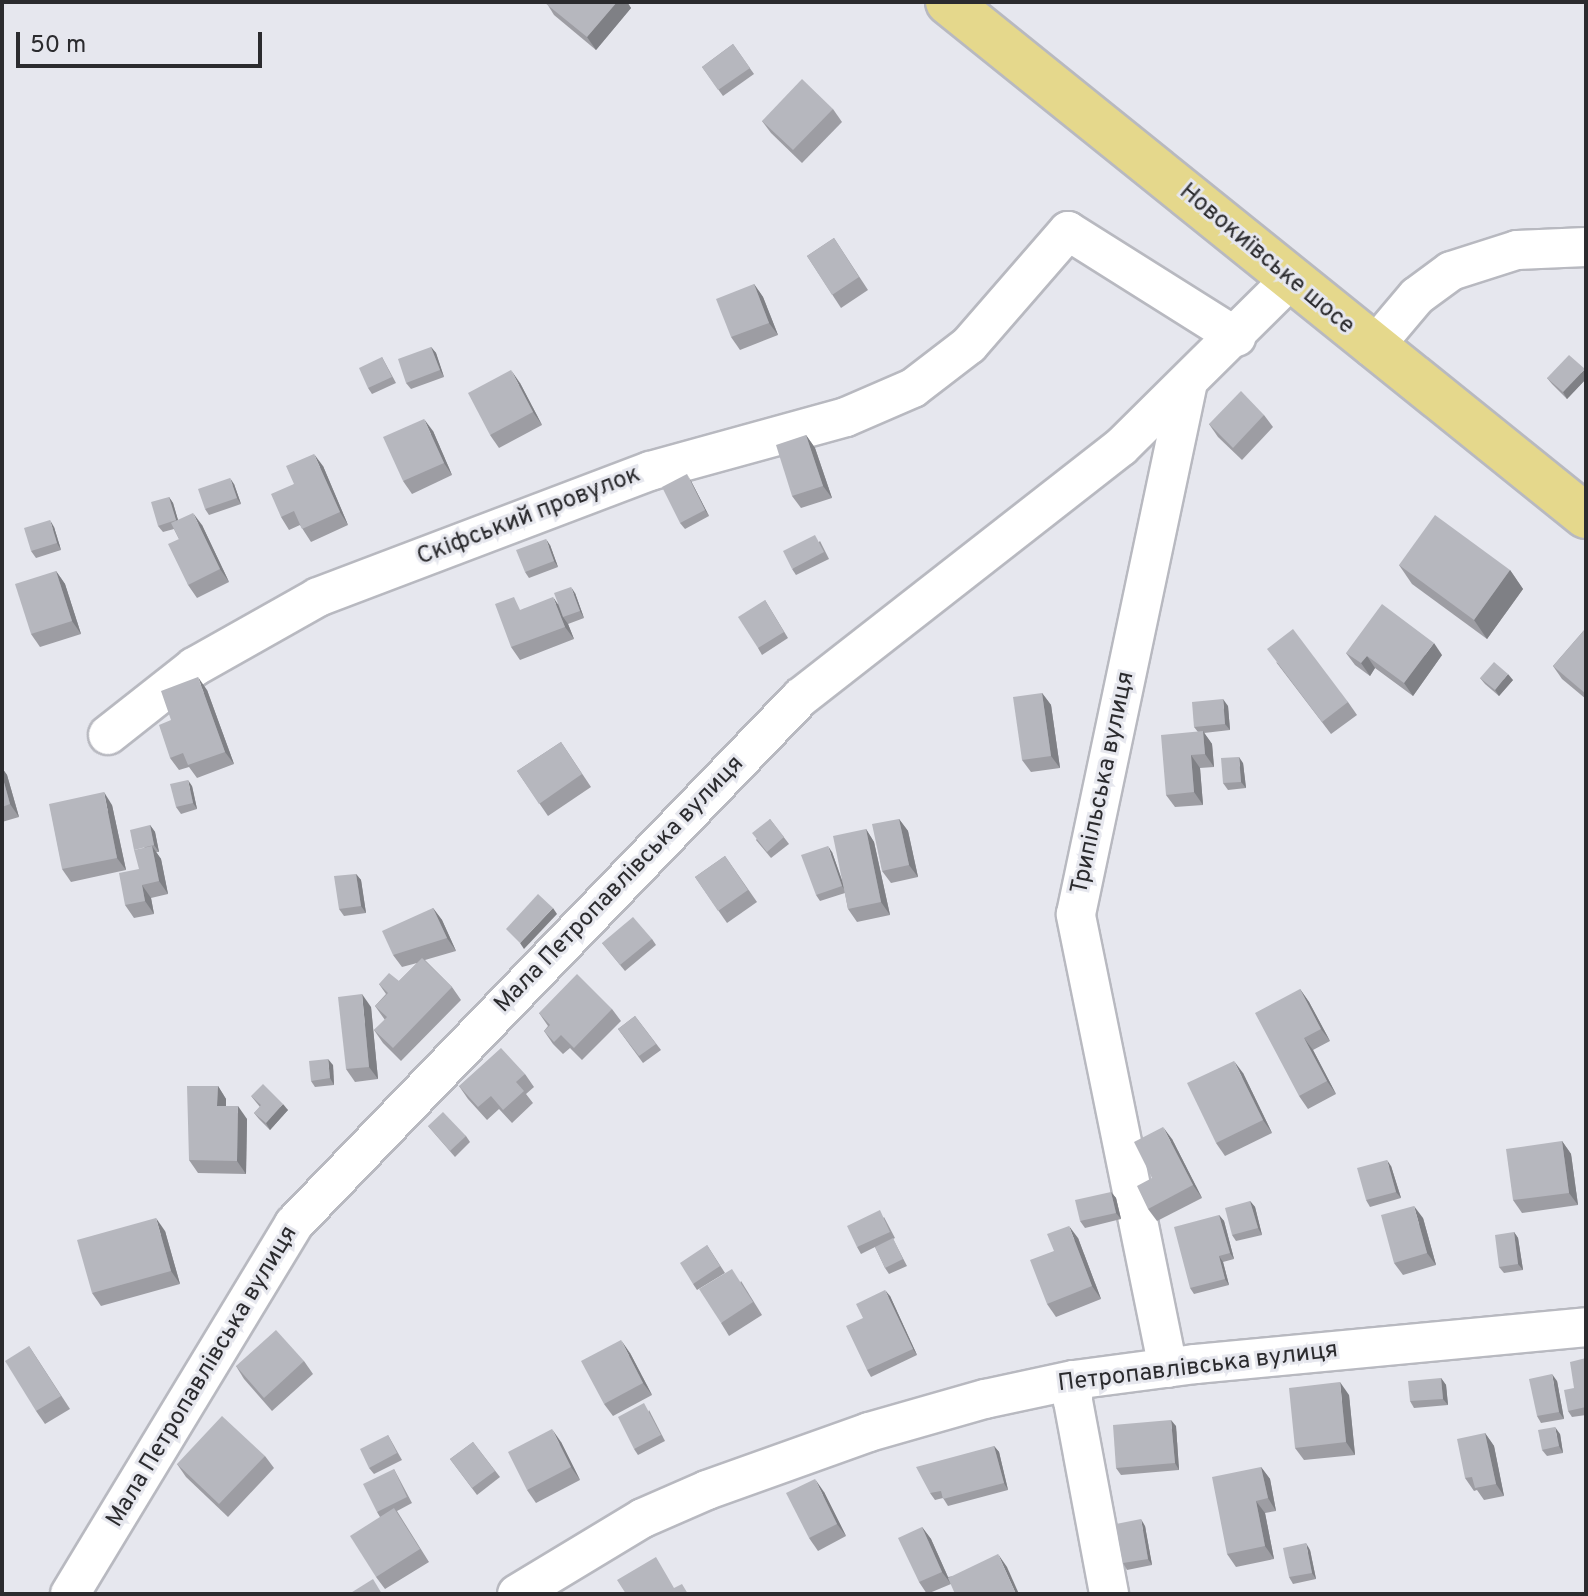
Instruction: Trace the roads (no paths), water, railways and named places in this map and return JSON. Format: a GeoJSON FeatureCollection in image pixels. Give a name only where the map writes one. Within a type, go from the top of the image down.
{"type":"FeatureCollection","features":[{"type":"Feature","properties":{"kind":"main road","name":"Новокиївське шосе"},"geometry":{"type":"LineString","coordinates":[[948,2],[1289,281],[1586,516]]}},
{"type":"Feature","properties":{"kind":"street","name":"Скіфський провулок"},"geometry":{"type":"LineString","coordinates":[[108,735],[194,667],[318,597],[650,471],[879,406],[946,367],[969,345],[1068,231],[1236,337]]}},
{"type":"Feature","properties":{"kind":"street"},"geometry":{"type":"LineString","coordinates":[[1373,348],[1417,296],[1451,271],[1517,250],[1586,247]]}},
{"type":"Feature","properties":{"kind":"street","name":"Мала Петропавлівська вулиця"},"geometry":{"type":"LineString","coordinates":[[87,1588],[294,1224],[801,697],[1030,522],[1187,387],[1289,281]]}},
{"type":"Feature","properties":{"kind":"street","name":"Трипільська вулиця"},"geometry":{"type":"LineString","coordinates":[[1168,1368],[1076,914],[1187,387]]}},
{"type":"Feature","properties":{"kind":"street","name":"Петропавлівська вулиця"},"geometry":{"type":"LineString","coordinates":[[517,1594],[643,1518],[772,1465],[935,1412],[1074,1380],[1586,1327]]}},
{"type":"Feature","properties":{"kind":"street"},"geometry":{"type":"LineString","coordinates":[[1074,1380],[1073,1401],[1109,1594]]}}]}
